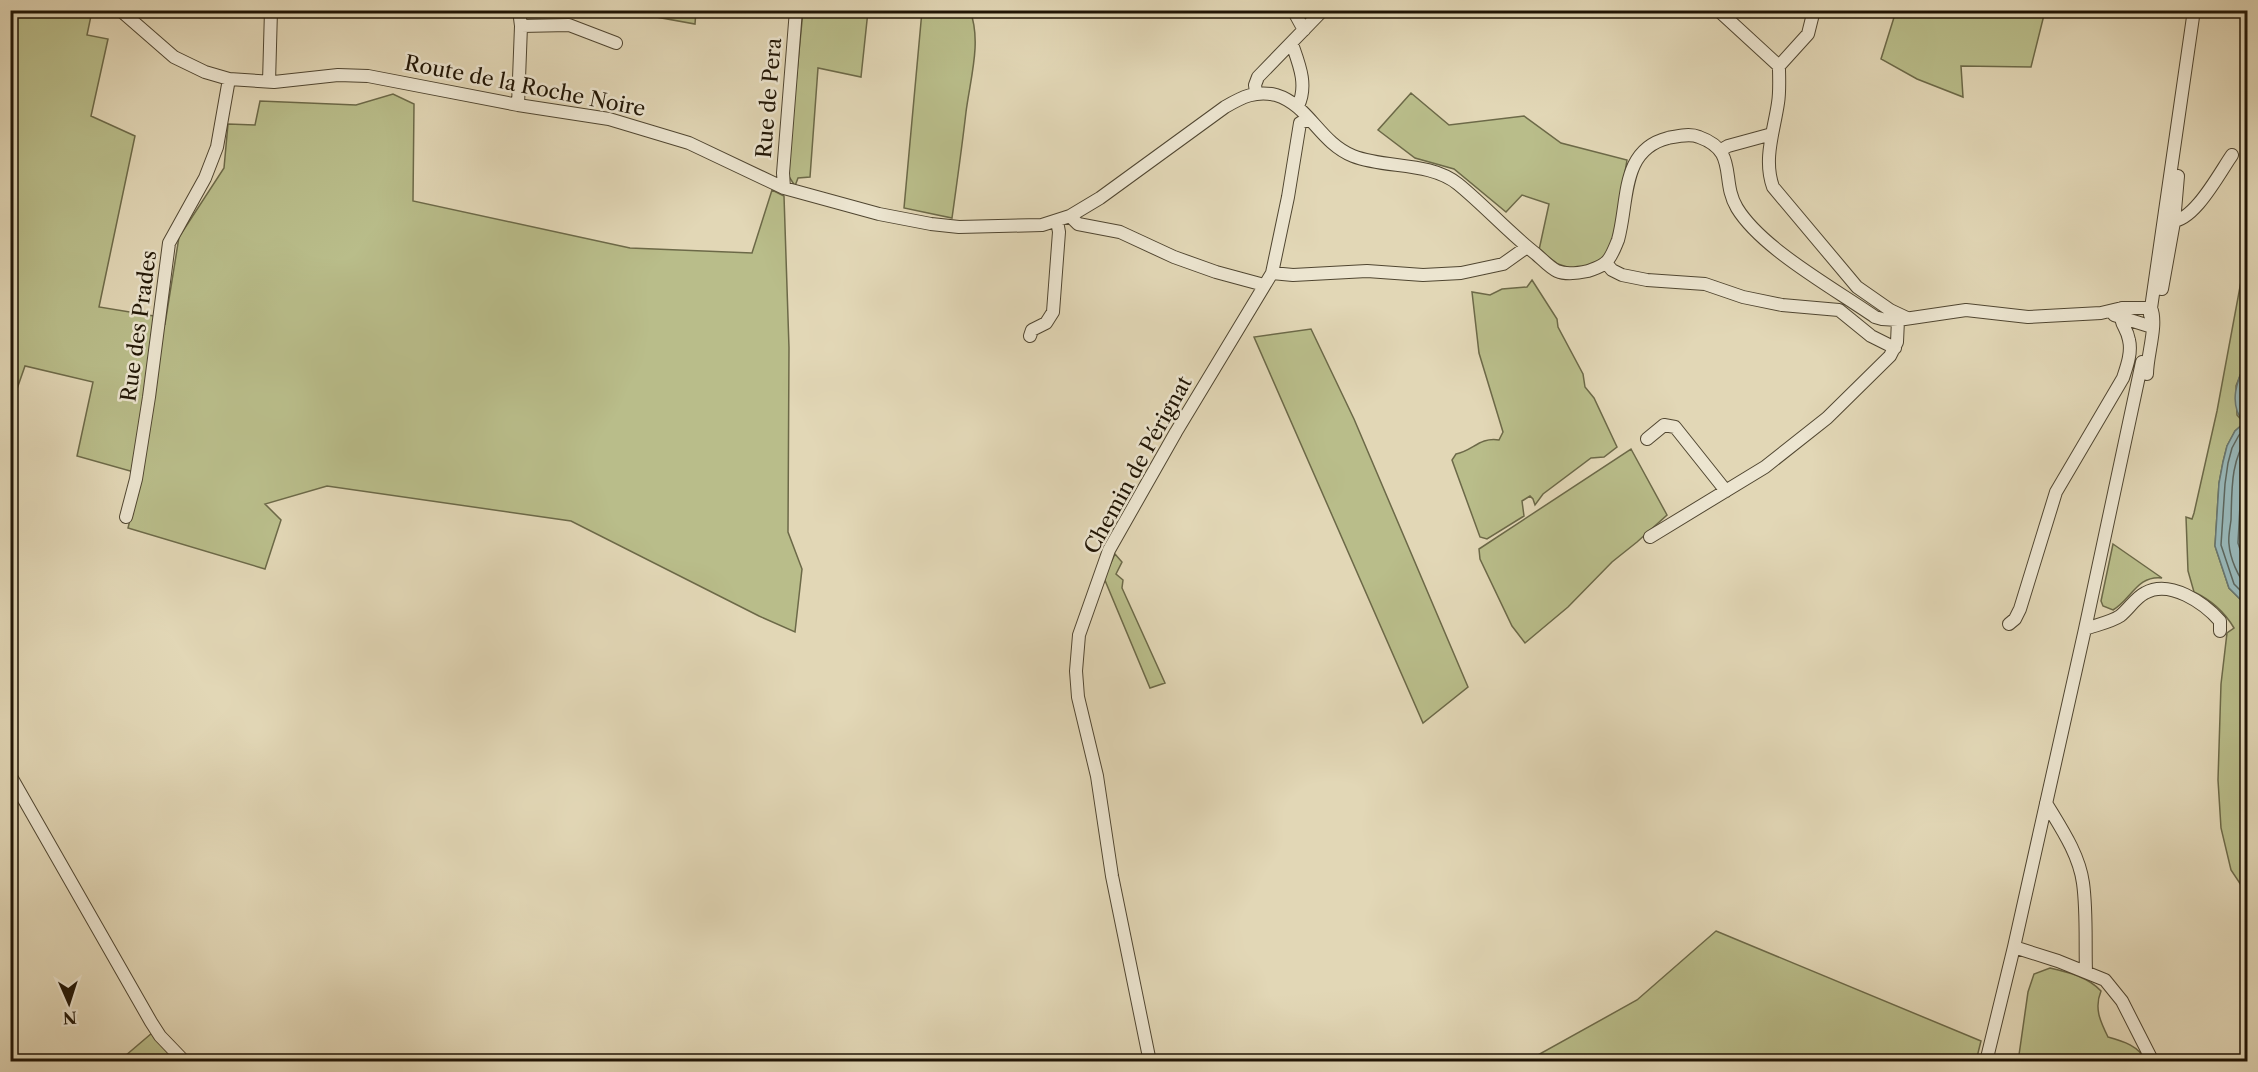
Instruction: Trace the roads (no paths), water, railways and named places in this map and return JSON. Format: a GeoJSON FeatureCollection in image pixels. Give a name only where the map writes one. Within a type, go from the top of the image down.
{"type":"FeatureCollection","features":[{"type":"Feature","properties":{"kind":"street","name":"Route de la Roche Noire"},"geometry":{"type":"LineString","coordinates":[[120,10],[174,57],[205,72],[229,79],[269,82],[338,75],[368,76],[518,105],[609,119],[663,134],[713,154],[784,188],[879,214],[931,224],[987,228],[1042,225],[1070,216],[1100,198],[1225,107],[1256,93]]}},
{"type":"Feature","properties":{"kind":"street"},"geometry":{"type":"LineString","coordinates":[[269,82],[271,10]]}},
{"type":"Feature","properties":{"kind":"street"},"geometry":{"type":"LineString","coordinates":[[518,105],[521,26],[519,10]]}},
{"type":"Feature","properties":{"kind":"street","name":"Rue de Pera"},"geometry":{"type":"LineString","coordinates":[[784,188],[783,172],[796,10]]}},
{"type":"Feature","properties":{"kind":"street"},"geometry":{"type":"LineString","coordinates":[[1293,10],[1304,30]]}},
{"type":"Feature","properties":{"kind":"street"},"geometry":{"type":"LineString","coordinates":[[1323,10],[1258,77],[1255,85],[1256,93],[1263,92],[1278,96],[1298,106],[1336,147],[1354,156],[1438,173],[1456,183],[1557,271],[1573,273],[1587,271],[1606,263],[1616,247],[1623,221],[1628,183],[1635,160],[1643,149],[1658,141],[1678,136],[1696,135],[1721,150],[1726,160],[1736,206],[1773,247],[1882,320],[1966,310],[2028,317],[2122,312],[2153,315]]}},
{"type":"Feature","properties":{"kind":"street"},"geometry":{"type":"LineString","coordinates":[[1718,10],[1779,66]]}},
{"type":"Feature","properties":{"kind":"street"},"geometry":{"type":"LineString","coordinates":[[1814,10],[1808,34],[1779,66],[1778,101],[1768,159],[1769,176],[1773,187],[1857,287],[1903,319]]}},
{"type":"Feature","properties":{"kind":"street"},"geometry":{"type":"LineString","coordinates":[[2108,517],[2146,374],[2153,315],[2169,221],[2194,10]]}},
{"type":"Feature","properties":{"kind":"street"},"geometry":{"type":"LineString","coordinates":[[521,26],[568,25],[616,43]]}},
{"type":"Feature","properties":{"kind":"street"},"geometry":{"type":"LineString","coordinates":[[1292,44],[1302,74],[1302,97],[1298,106]]}},
{"type":"Feature","properties":{"kind":"street","name":"Rue des Prades"},"geometry":{"type":"LineString","coordinates":[[126,517],[136,480],[170,243],[205,178],[218,147],[229,79]]}},
{"type":"Feature","properties":{"kind":"street","name":"Chemin de Pérignat"},"geometry":{"type":"LineString","coordinates":[[1150,1062],[1112,876],[1097,776],[1078,697],[1076,671],[1078,635],[1109,550],[1176,432],[1272,273],[1286,208],[1300,123],[1309,119]]}},
{"type":"Feature","properties":{"kind":"street"},"geometry":{"type":"LineString","coordinates":[[1721,150],[1772,134]]}},
{"type":"Feature","properties":{"kind":"street"},"geometry":{"type":"LineString","coordinates":[[2169,221],[2193,212],[2232,155]]}},
{"type":"Feature","properties":{"kind":"street"},"geometry":{"type":"LineString","coordinates":[[1070,216],[1078,224],[1120,232],[1195,264],[1264,285]]}},
{"type":"Feature","properties":{"kind":"street"},"geometry":{"type":"LineString","coordinates":[[1030,336],[1032,330],[1046,323],[1053,312],[1059,232],[1057,221]]}},
{"type":"Feature","properties":{"kind":"street"},"geometry":{"type":"LineString","coordinates":[[1272,273],[1293,275],[1367,270],[1423,275],[1461,273],[1503,264],[1527,247]]}},
{"type":"Feature","properties":{"kind":"street"},"geometry":{"type":"LineString","coordinates":[[1606,263],[1612,270],[1622,275],[1647,280],[1705,284],[1743,297],[1782,305],[1839,310],[1871,336],[1895,348]]}},
{"type":"Feature","properties":{"kind":"street"},"geometry":{"type":"LineString","coordinates":[[2122,312],[2153,315]]}},
{"type":"Feature","properties":{"kind":"street"},"geometry":{"type":"LineString","coordinates":[[2009,624],[2020,609],[2055,492],[2122,378],[2129,361],[2130,340],[2120,320],[2122,312]]}},
{"type":"Feature","properties":{"kind":"street"},"geometry":{"type":"LineString","coordinates":[[1986,1062],[2014,947],[2153,315]]}},
{"type":"Feature","properties":{"kind":"street"},"geometry":{"type":"LineString","coordinates":[[1650,537],[1787,451],[1827,418],[1895,348],[1903,319]]}},
{"type":"Feature","properties":{"kind":"street"},"geometry":{"type":"LineString","coordinates":[[2130,340],[2147,341]]}},
{"type":"Feature","properties":{"kind":"street"},"geometry":{"type":"LineString","coordinates":[[1647,439],[1664,425],[1675,427],[1726,491]]}},
{"type":"Feature","properties":{"kind":"street"},"geometry":{"type":"LineString","coordinates":[[2085,629],[2120,616],[2145,593],[2160,588],[2182,594],[2208,608],[2220,621],[2220,631]]}},
{"type":"Feature","properties":{"kind":"street"},"geometry":{"type":"LineString","coordinates":[[10,775],[151,1022],[160,1036],[185,1062]]}},
{"type":"Feature","properties":{"kind":"street"},"geometry":{"type":"LineString","coordinates":[[2046,803],[2065,835],[2083,882],[2086,972]]}},
{"type":"Feature","properties":{"kind":"street"},"geometry":{"type":"LineString","coordinates":[[2014,947],[2105,980],[2122,1001],[2153,1062]]}},
{"type":"Feature","properties":{"kind":"water"},"geometry":{"type":"Polygon","coordinates":[[[2247,358],[2247,606],[2229,588],[2215,546],[2219,483],[2223,462],[2227,446],[2235,431],[2244,423],[2236,407],[2235,399],[2247,358]]]}}]}
